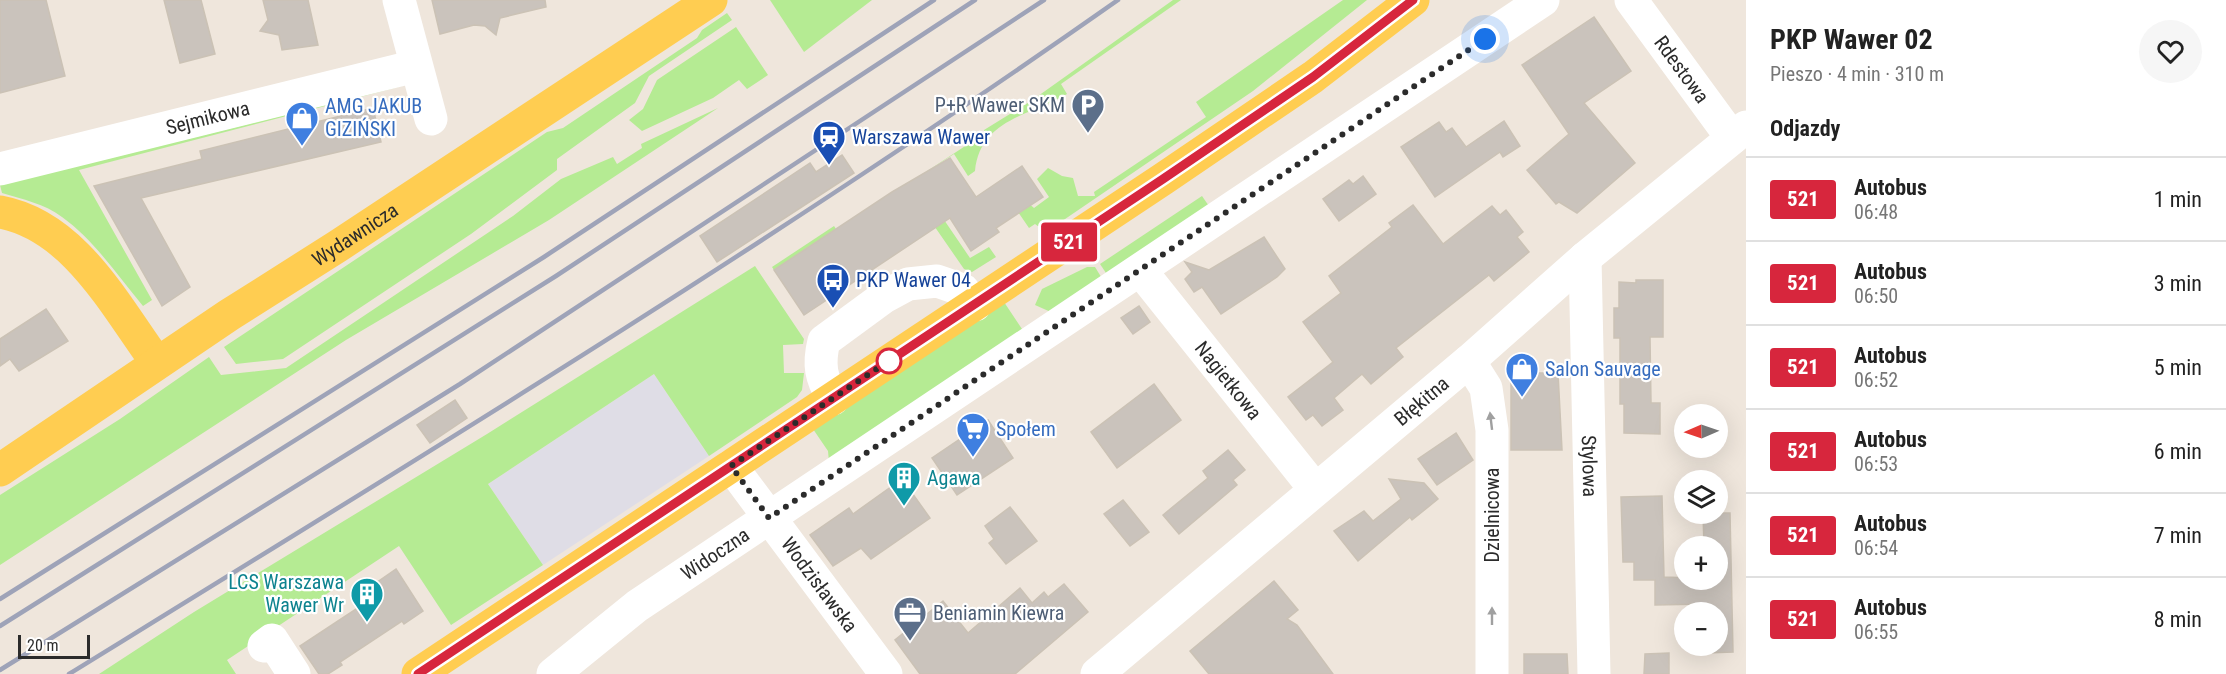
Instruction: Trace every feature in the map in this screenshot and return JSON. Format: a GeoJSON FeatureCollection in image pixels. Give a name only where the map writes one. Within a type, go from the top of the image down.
{"type":"FeatureCollection","features":[{"type":"Feature","properties":{"kind":"main road","name":"Wydawnicza"},"geometry":{"type":"LineString","coordinates":[[0,470],[90,411],[157,363],[711,0]]}},
{"type":"Feature","properties":{"kind":"main road"},"geometry":{"type":"LineString","coordinates":[[418,674],[975,305],[1313,77],[1413,0]]}},
{"type":"Feature","properties":{"kind":"main road"},"geometry":{"type":"LineString","coordinates":[[0,212],[18,216],[51,232],[85,265],[157,363]]}},
{"type":"Feature","properties":{"kind":"street"},"geometry":{"type":"LineString","coordinates":[[399,0],[431,120]]}},
{"type":"Feature","properties":{"kind":"street","name":"Widoczna"},"geometry":{"type":"LineString","coordinates":[[553,674],[637,606],[1543,0]]}},
{"type":"Feature","properties":{"kind":"street","name":"Rdestowa"},"geometry":{"type":"LineString","coordinates":[[1631,0],[1739,133]]}},
{"type":"Feature","properties":{"kind":"street","name":"Sejmikowa"},"geometry":{"type":"LineString","coordinates":[[0,169],[416,66]]}},
{"type":"Feature","properties":{"kind":"street","name":"Błękitna"},"geometry":{"type":"LineString","coordinates":[[1097,674],[1469,361],[1585,258],[1739,133]]}},
{"type":"Feature","properties":{"kind":"street","name":"Stylowa"},"geometry":{"type":"LineString","coordinates":[[1585,258],[1594,674]]}},
{"type":"Feature","properties":{"kind":"street","name":"Nagietkowa"},"geometry":{"type":"LineString","coordinates":[[1141,271],[1315,489]]}},
{"type":"Feature","properties":{"kind":"street"},"geometry":{"type":"LineString","coordinates":[[833,399],[822,378],[819,365],[824,341],[884,297],[908,284],[937,281],[963,290],[975,305]]}},
{"type":"Feature","properties":{"kind":"street","name":"Dzielnicowa"},"geometry":{"type":"LineString","coordinates":[[1469,361],[1486,388],[1492,430],[1492,674]]}},
{"type":"Feature","properties":{"kind":"street","name":"Wodzisławska"},"geometry":{"type":"LineString","coordinates":[[731,466],[886,674]]}},
{"type":"Feature","properties":{"kind":"street"},"geometry":{"type":"LineString","coordinates":[[264,646],[272,640],[292,673]]}},
{"type":"Feature","properties":{"kind":"shaded area"},"geometry":{"type":"Polygon","coordinates":[[[654,374],[709,456],[543,565],[488,484],[654,374]]]}},
{"type":"Feature","properties":{"kind":"green space"},"geometry":{"type":"Polygon","coordinates":[[[770,0],[872,0],[804,52],[770,0]]]}},
{"type":"Feature","properties":{"kind":"green space"},"geometry":{"type":"Polygon","coordinates":[[[1173,0],[1181,0],[1061,84],[1067,94],[997,129],[979,154],[975,171],[968,176],[954,154],[909,183],[985,133],[984,130],[1031,101],[1173,0]]]}},
{"type":"Feature","properties":{"kind":"green space"},"geometry":{"type":"Polygon","coordinates":[[[1343,0],[1367,0],[1253,91],[1046,232],[1035,224],[1029,228],[1005,193],[1001,179],[1034,208],[1049,197],[1037,179],[1048,168],[1062,176],[1073,178],[1078,196],[1095,196],[1094,192],[1206,117],[1196,102],[1343,0]]]}},
{"type":"Feature","properties":{"kind":"green space"},"geometry":{"type":"Polygon","coordinates":[[[727,13],[732,20],[649,76],[635,103],[557,159],[557,170],[471,234],[283,359],[236,364],[224,347],[547,132],[563,128],[697,38],[702,30],[727,13]]]}},
{"type":"Feature","properties":{"kind":"green space"},"geometry":{"type":"Polygon","coordinates":[[[736,27],[768,75],[747,89],[739,80],[713,98],[642,131],[629,120],[643,109],[657,80],[736,27]]]}},
{"type":"Feature","properties":{"kind":"green space"},"geometry":{"type":"Polygon","coordinates":[[[406,85],[79,170],[152,300],[143,306],[105,259],[74,226],[33,202],[2,193],[0,185],[406,85]]]}},
{"type":"Feature","properties":{"kind":"green space"},"geometry":{"type":"Polygon","coordinates":[[[718,108],[549,220],[346,340],[0,565],[0,495],[120,419],[209,357],[221,375],[286,368],[513,216],[561,179],[613,157],[617,164],[642,148],[641,144],[718,108]]]}},
{"type":"Feature","properties":{"kind":"green space"},"geometry":{"type":"Polygon","coordinates":[[[1202,196],[1211,209],[1108,276],[1100,264],[1202,196]]]}},
{"type":"Feature","properties":{"kind":"green space"},"geometry":{"type":"Polygon","coordinates":[[[938,211],[970,258],[989,247],[996,257],[972,272],[964,269],[928,217],[938,211]]]}},
{"type":"Feature","properties":{"kind":"green space"},"geometry":{"type":"Polygon","coordinates":[[[834,226],[836,229],[774,270],[772,267],[834,226]]]}},
{"type":"Feature","properties":{"kind":"green space"},"geometry":{"type":"Polygon","coordinates":[[[755,266],[804,339],[803,344],[783,345],[784,373],[804,373],[802,390],[797,397],[709,456],[654,374],[488,484],[543,565],[451,625],[399,546],[227,660],[236,674],[99,674],[194,612],[487,434],[755,266]]]}},
{"type":"Feature","properties":{"kind":"green space"},"geometry":{"type":"Polygon","coordinates":[[[1087,267],[1095,267],[1103,280],[1053,313],[1035,305],[1042,289],[1087,267]]]}},
{"type":"Feature","properties":{"kind":"green space"},"geometry":{"type":"Polygon","coordinates":[[[1004,302],[1024,332],[829,462],[828,451],[813,429],[1004,302]]]}},
{"type":"Feature","properties":{"kind":"building"},"geometry":{"type":"Polygon","coordinates":[[[0,0],[46,0],[65,76],[0,93],[0,0]]]}},
{"type":"Feature","properties":{"kind":"building"},"geometry":{"type":"Polygon","coordinates":[[[164,0],[201,0],[215,54],[180,63],[164,0]]]}},
{"type":"Feature","properties":{"kind":"building"},"geometry":{"type":"Polygon","coordinates":[[[263,0],[308,0],[318,45],[282,50],[279,35],[260,31],[268,20],[263,0]]]}},
{"type":"Feature","properties":{"kind":"building"},"geometry":{"type":"Polygon","coordinates":[[[432,0],[545,0],[546,7],[500,18],[496,35],[485,26],[474,25],[440,34],[432,0]]]}},
{"type":"Feature","properties":{"kind":"building"},"geometry":{"type":"Polygon","coordinates":[[[1594,17],[1631,71],[1584,103],[1635,163],[1577,213],[1559,202],[1556,204],[1527,170],[1569,134],[1522,65],[1594,17]]]}},
{"type":"Feature","properties":{"kind":"building"},"geometry":{"type":"Polygon","coordinates":[[[373,108],[381,142],[141,198],[190,287],[162,306],[94,186],[202,159],[200,151],[373,108]]]}},
{"type":"Feature","properties":{"kind":"building"},"geometry":{"type":"Polygon","coordinates":[[[1504,121],[1520,146],[1503,157],[1500,152],[1435,197],[1401,147],[1439,122],[1446,132],[1452,128],[1466,147],[1504,121]]]}},
{"type":"Feature","properties":{"kind":"building"},"geometry":{"type":"Polygon","coordinates":[[[842,155],[854,173],[717,262],[700,236],[810,163],[816,172],[842,155]]]}},
{"type":"Feature","properties":{"kind":"building"},"geometry":{"type":"Polygon","coordinates":[[[950,158],[976,197],[1022,166],[1043,197],[996,228],[999,232],[971,251],[950,218],[804,315],[774,270],[892,192],[950,158]]]}},
{"type":"Feature","properties":{"kind":"building"},"geometry":{"type":"Polygon","coordinates":[[[1363,176],[1376,194],[1339,221],[1323,199],[1349,180],[1353,184],[1363,176]]]}},
{"type":"Feature","properties":{"kind":"building"},"geometry":{"type":"Polygon","coordinates":[[[1413,205],[1443,244],[1492,206],[1500,215],[1506,210],[1523,232],[1517,237],[1529,252],[1494,281],[1489,275],[1396,348],[1403,357],[1371,384],[1362,374],[1334,398],[1343,410],[1322,426],[1313,415],[1306,420],[1288,397],[1333,362],[1303,322],[1341,293],[1329,276],[1392,227],[1389,223],[1413,205]]]}},
{"type":"Feature","properties":{"kind":"building"},"geometry":{"type":"Polygon","coordinates":[[[1264,237],[1285,269],[1277,277],[1221,314],[1202,287],[1194,292],[1185,279],[1192,272],[1185,262],[1209,270],[1264,237]]]}},
{"type":"Feature","properties":{"kind":"building"},"geometry":{"type":"Polygon","coordinates":[[[1636,280],[1663,280],[1663,337],[1650,337],[1651,403],[1660,403],[1660,434],[1624,433],[1624,404],[1620,404],[1620,338],[1614,338],[1614,308],[1619,308],[1619,282],[1636,283],[1636,280]]]}},
{"type":"Feature","properties":{"kind":"building"},"geometry":{"type":"Polygon","coordinates":[[[1139,306],[1150,322],[1133,334],[1121,318],[1139,306]]]}},
{"type":"Feature","properties":{"kind":"building"},"geometry":{"type":"Polygon","coordinates":[[[46,309],[68,341],[19,371],[10,359],[0,366],[0,339],[46,309]]]}},
{"type":"Feature","properties":{"kind":"building"},"geometry":{"type":"Polygon","coordinates":[[[1532,373],[1558,373],[1562,450],[1511,450],[1511,383],[1532,383],[1532,373]]]}},
{"type":"Feature","properties":{"kind":"building"},"geometry":{"type":"Polygon","coordinates":[[[1154,384],[1181,420],[1117,468],[1091,432],[1154,384]]]}},
{"type":"Feature","properties":{"kind":"building"},"geometry":{"type":"Polygon","coordinates":[[[455,400],[467,418],[430,443],[417,425],[455,400]]]}},
{"type":"Feature","properties":{"kind":"building","name":"Społem"},"geometry":{"type":"Polygon","coordinates":[[[988,420],[1013,458],[957,495],[932,458],[988,420]]]}},
{"type":"Feature","properties":{"kind":"building"},"geometry":{"type":"Polygon","coordinates":[[[1456,433],[1473,460],[1437,485],[1418,459],[1456,433]]]}},
{"type":"Feature","properties":{"kind":"building"},"geometry":{"type":"Polygon","coordinates":[[[1228,450],[1245,470],[1233,480],[1237,485],[1179,534],[1163,515],[1208,478],[1203,471],[1228,450]]]}},
{"type":"Feature","properties":{"kind":"building"},"geometry":{"type":"Polygon","coordinates":[[[902,479],[930,518],[871,559],[861,548],[833,566],[810,535],[849,508],[853,514],[902,479]]]}},
{"type":"Feature","properties":{"kind":"building"},"geometry":{"type":"Polygon","coordinates":[[[1389,479],[1424,483],[1438,499],[1412,520],[1410,517],[1358,561],[1334,531],[1364,511],[1373,521],[1401,499],[1389,479]]]}},
{"type":"Feature","properties":{"kind":"building"},"geometry":{"type":"Polygon","coordinates":[[[1662,496],[1664,577],[1674,577],[1674,590],[1728,590],[1728,536],[1704,536],[1703,524],[1728,524],[1728,513],[1730,513],[1733,652],[1728,652],[1728,602],[1674,602],[1674,605],[1655,605],[1655,580],[1634,580],[1634,562],[1623,562],[1621,497],[1662,496]]]}},
{"type":"Feature","properties":{"kind":"building"},"geometry":{"type":"Polygon","coordinates":[[[1123,500],[1149,532],[1130,546],[1104,514],[1123,500]]]}},
{"type":"Feature","properties":{"kind":"building"},"geometry":{"type":"Polygon","coordinates":[[[1010,507],[1037,541],[1006,564],[989,543],[994,539],[985,526],[1010,507]]]}},
{"type":"Feature","properties":{"kind":"building","name":"LCS Warszawa Wawer Wr"},"geometry":{"type":"Polygon","coordinates":[[[396,569],[423,611],[404,624],[402,621],[340,662],[342,665],[328,674],[319,674],[300,646],[382,592],[376,583],[396,569]]]}},
{"type":"Feature","properties":{"kind":"building"},"geometry":{"type":"Polygon","coordinates":[[[1274,581],[1298,610],[1287,619],[1297,625],[1333,674],[1209,674],[1190,651],[1274,581]]]}},
{"type":"Feature","properties":{"kind":"building"},"geometry":{"type":"Polygon","coordinates":[[[1064,584],[1088,612],[1015,674],[920,674],[895,640],[943,601],[968,633],[1020,588],[1032,603],[1044,592],[1048,597],[1064,584]]]}},
{"type":"Feature","properties":{"kind":"building"},"geometry":{"type":"Polygon","coordinates":[[[1669,653],[1669,674],[1644,674],[1645,654],[1669,653]]]}},
{"type":"Feature","properties":{"kind":"building"},"geometry":{"type":"Polygon","coordinates":[[[1524,654],[1567,654],[1568,674],[1524,674],[1524,654]]]}},
{"type":"Feature","properties":{"kind":"railway"},"geometry":{"type":"LineString","coordinates":[[0,599],[544,257],[934,0]]}},
{"type":"Feature","properties":{"kind":"railway"},"geometry":{"type":"LineString","coordinates":[[0,626],[556,276],[975,0]]}},
{"type":"Feature","properties":{"kind":"railway"},"geometry":{"type":"LineString","coordinates":[[0,670],[460,384],[1044,0]]}},
{"type":"Feature","properties":{"kind":"railway"},"geometry":{"type":"LineString","coordinates":[[69,674],[467,428],[730,261],[990,89],[1118,0]]}},
{"type":"Feature","properties":{"kind":"bus line","name":"521"},"geometry":{"type":"LineString","coordinates":[[418,674],[1163,179],[1313,77],[1413,0]]}},
{"type":"Feature","properties":{"kind":"place","name":"P+R Wawer SKM"},"geometry":{"type":"Point","coordinates":[1088,134]}},
{"type":"Feature","properties":{"kind":"place","name":"AMG JAKUB GIZIŃSKI"},"geometry":{"type":"Point","coordinates":[302,147]}},
{"type":"Feature","properties":{"kind":"place","name":"Warszawa Wawer"},"geometry":{"type":"Point","coordinates":[829,166]}},
{"type":"Feature","properties":{"kind":"place","name":"PKP Wawer 04"},"geometry":{"type":"Point","coordinates":[833,309]}},
{"type":"Feature","properties":{"kind":"place","name":"Salon Sauvage"},"geometry":{"type":"Point","coordinates":[1522,398]}},
{"type":"Feature","properties":{"kind":"place","name":"Społem"},"geometry":{"type":"Point","coordinates":[973,458]}},
{"type":"Feature","properties":{"kind":"place","name":"Agawa"},"geometry":{"type":"Point","coordinates":[904,507]}},
{"type":"Feature","properties":{"kind":"place","name":"LCS Warszawa Wawer Wr"},"geometry":{"type":"Point","coordinates":[367,623]}},
{"type":"Feature","properties":{"kind":"place","name":"Beniamin Kiewra"},"geometry":{"type":"Point","coordinates":[910,642]}},
{"type":"Feature","properties":{"kind":"route"},"geometry":{"type":"LineString","coordinates":[[889,361],[896,356],[731,466],[769,518],[834,472],[1050,332],[1485,39]]}}]}
